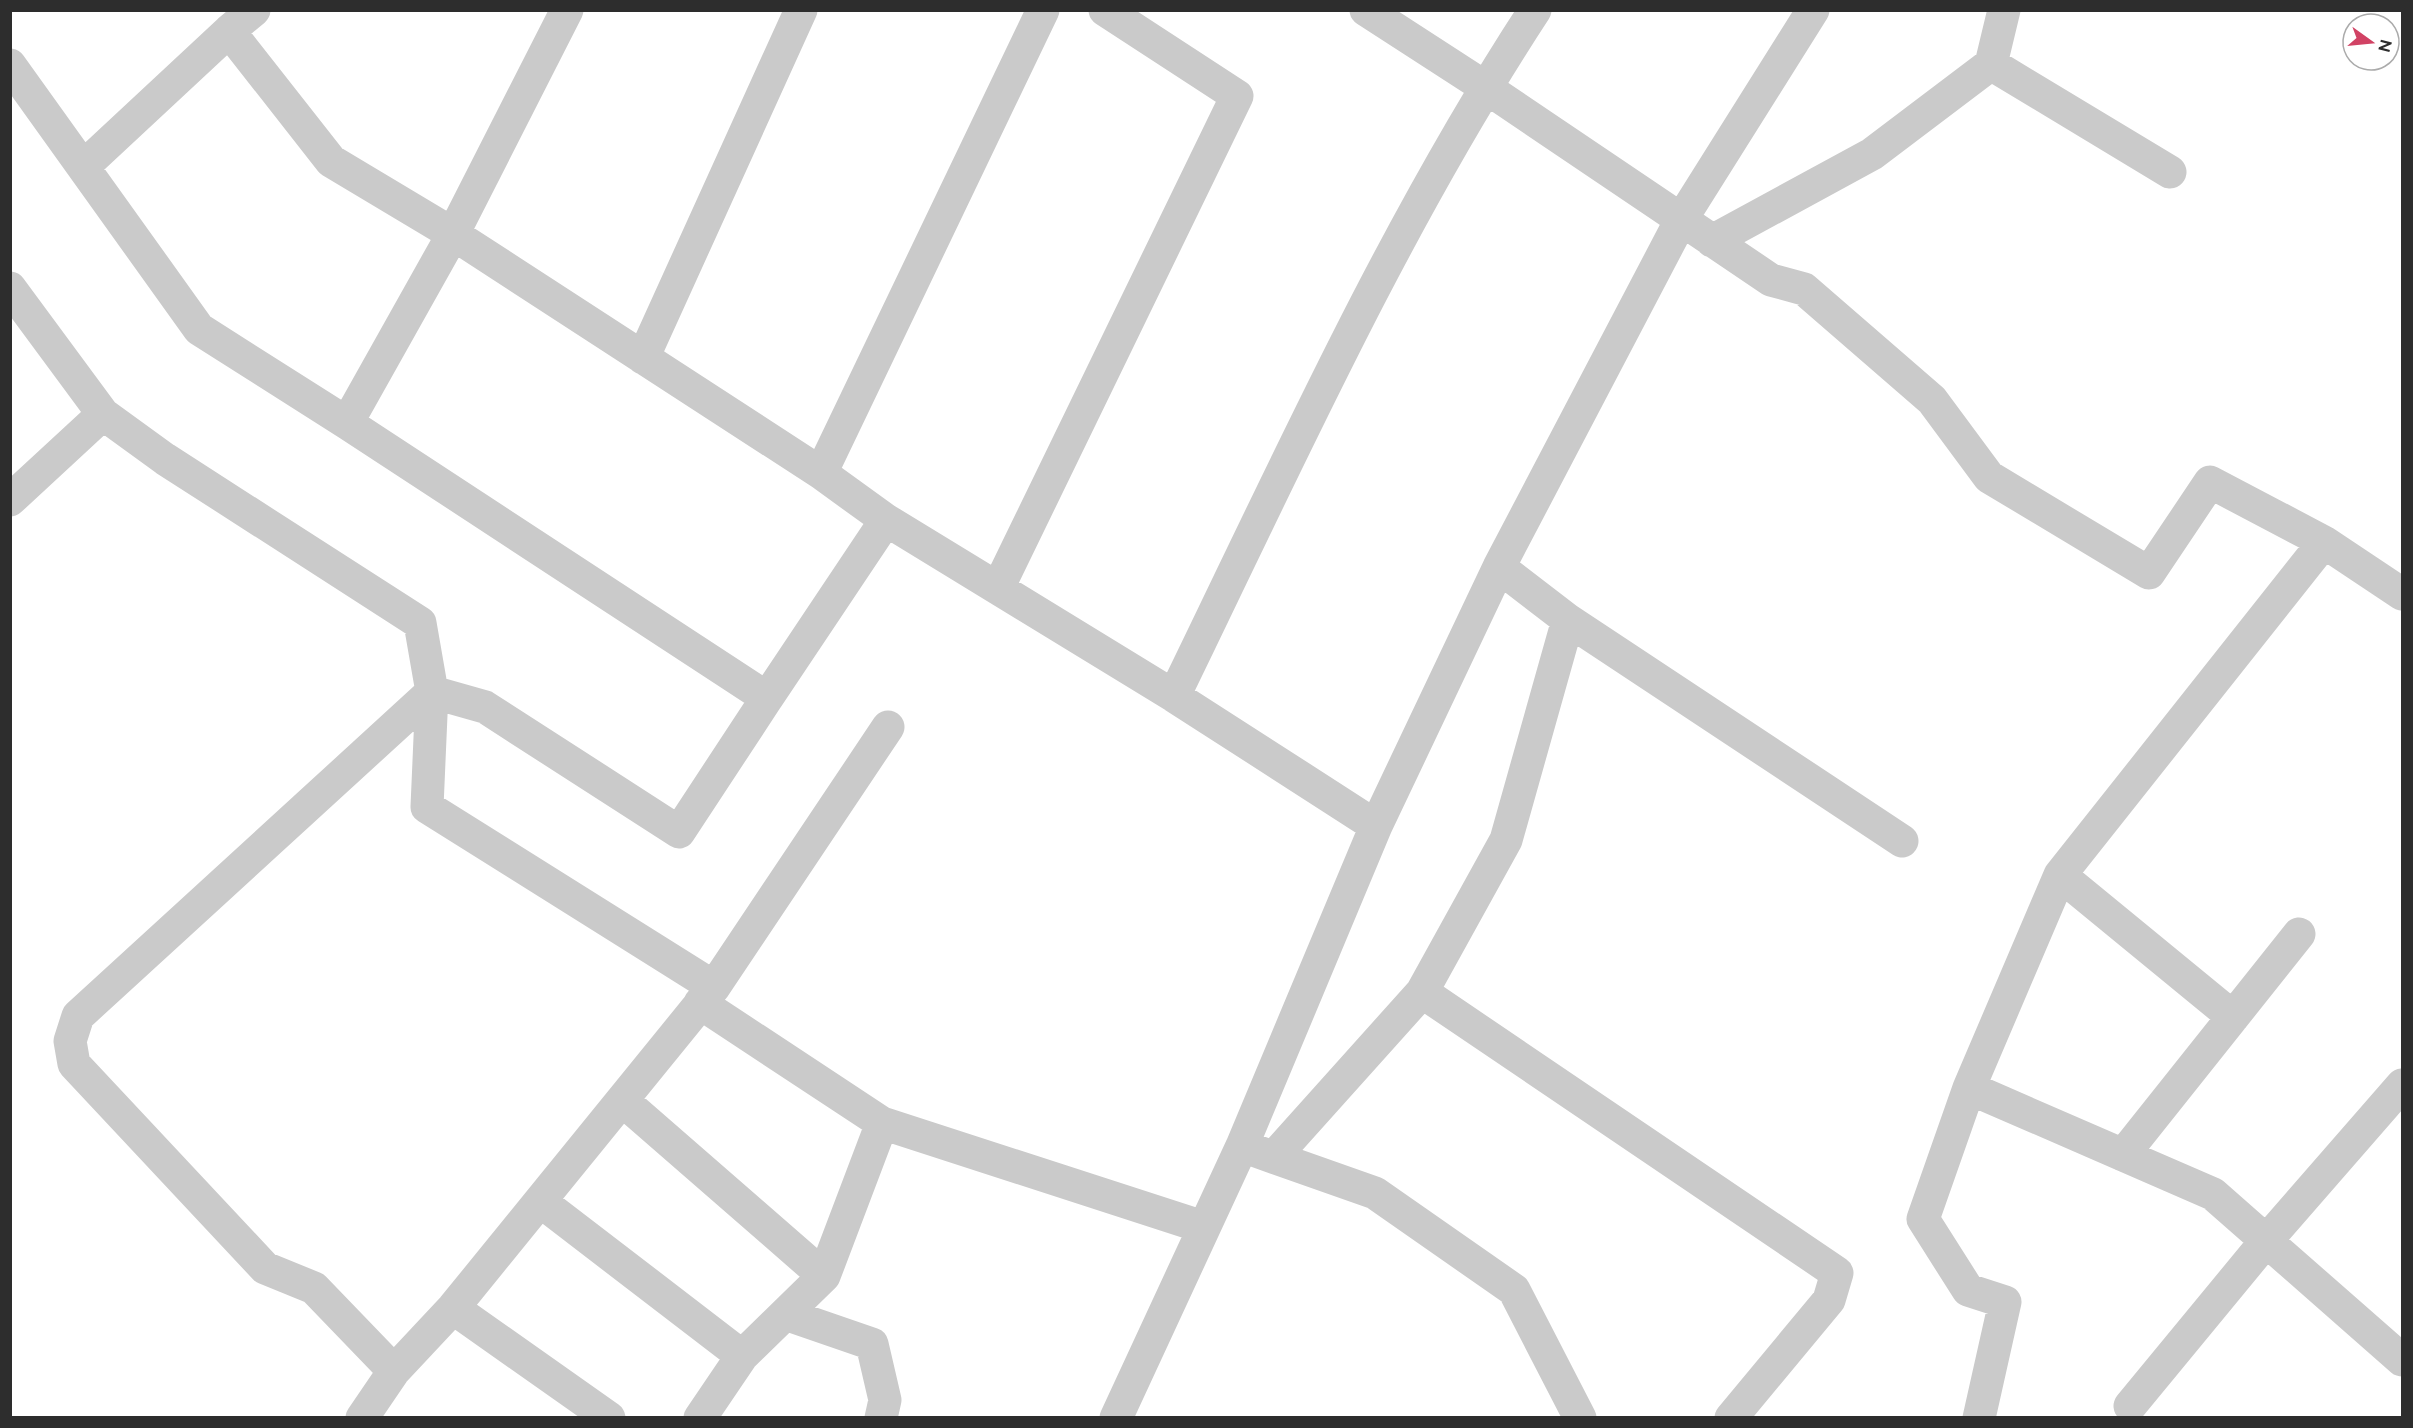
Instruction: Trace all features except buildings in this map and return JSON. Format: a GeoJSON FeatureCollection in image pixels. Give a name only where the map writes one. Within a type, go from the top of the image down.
{"type":"FeatureCollection","features":[{"type":"Feature","properties":{"kind":"street"},"geometry":{"type":"LineString","coordinates":[[83,167],[254,10]]}},
{"type":"Feature","properties":{"kind":"street"},"geometry":{"type":"LineString","coordinates":[[347,423],[453,234],[567,10]]}},
{"type":"Feature","properties":{"kind":"street"},"geometry":{"type":"LineString","coordinates":[[643,358],[801,10]]}},
{"type":"Feature","properties":{"kind":"street"},"geometry":{"type":"LineString","coordinates":[[820,473],[1043,10]]}},
{"type":"Feature","properties":{"kind":"street"},"geometry":{"type":"LineString","coordinates":[[998,588],[1237,96],[1105,10]]}},
{"type":"Feature","properties":{"kind":"street"},"geometry":{"type":"LineString","coordinates":[[1366,10],[1485,87],[1771,280],[1804,289],[1932,400],[1989,477],[2149,573],[2210,482],[2324,542],[2403,594]]}},
{"type":"Feature","properties":{"kind":"street"},"geometry":{"type":"LineString","coordinates":[[1174,696],[1376,281],[1485,87],[1535,10]]}},
{"type":"Feature","properties":{"kind":"street"},"geometry":{"type":"LineString","coordinates":[[1116,1418],[1242,1146],[1376,826],[1499,567],[1681,220],[1813,10]]}},
{"type":"Feature","properties":{"kind":"street"},"geometry":{"type":"LineString","coordinates":[[1712,242],[1872,154],[1991,64],[2004,10]]}},
{"type":"Feature","properties":{"kind":"street"},"geometry":{"type":"LineString","coordinates":[[229,31],[331,161],[453,234],[820,473],[886,520],[1174,696],[1376,826]]}},
{"type":"Feature","properties":{"kind":"street"},"geometry":{"type":"LineString","coordinates":[[1991,64],[2170,172]]}},
{"type":"Feature","properties":{"kind":"street"},"geometry":{"type":"LineString","coordinates":[[10,65],[199,329],[347,423],[766,698]]}},
{"type":"Feature","properties":{"kind":"street"},"geometry":{"type":"LineString","coordinates":[[10,288],[103,414],[165,459],[420,623],[432,692],[428,807],[707,995],[882,1123],[1203,1227]]}},
{"type":"Feature","properties":{"kind":"street"},"geometry":{"type":"LineString","coordinates":[[10,500],[103,414]]}},
{"type":"Feature","properties":{"kind":"street"},"geometry":{"type":"LineString","coordinates":[[432,692],[485,707],[679,832],[886,520]]}},
{"type":"Feature","properties":{"kind":"street"},"geometry":{"type":"LineString","coordinates":[[1979,1418],[2005,1302],[1968,1290],[1923,1219],[1969,1088],[2060,875],[2324,542]]}},
{"type":"Feature","properties":{"kind":"street"},"geometry":{"type":"LineString","coordinates":[[1499,567],[1568,620],[1902,841]]}},
{"type":"Feature","properties":{"kind":"street"},"geometry":{"type":"LineString","coordinates":[[1274,1157],[1422,992],[1506,840],[1568,620]]}},
{"type":"Feature","properties":{"kind":"street"},"geometry":{"type":"LineString","coordinates":[[394,1371],[314,1288],[265,1268],[74,1064],[70,1041],[78,1016],[432,692]]}},
{"type":"Feature","properties":{"kind":"street"},"geometry":{"type":"LineString","coordinates":[[362,1418],[394,1371],[453,1308],[707,995],[888,727]]}},
{"type":"Feature","properties":{"kind":"street"},"geometry":{"type":"LineString","coordinates":[[2060,875],[2233,1017]]}},
{"type":"Feature","properties":{"kind":"street"},"geometry":{"type":"LineString","coordinates":[[2123,1155],[2299,934]]}},
{"type":"Feature","properties":{"kind":"street"},"geometry":{"type":"LineString","coordinates":[[1422,992],[1837,1273],[1829,1300],[1731,1418]]}},
{"type":"Feature","properties":{"kind":"street"},"geometry":{"type":"LineString","coordinates":[[2130,1406],[2266,1241],[2403,1085]]}},
{"type":"Feature","properties":{"kind":"street"},"geometry":{"type":"LineString","coordinates":[[1969,1088],[2213,1194],[2403,1360]]}},
{"type":"Feature","properties":{"kind":"street"},"geometry":{"type":"LineString","coordinates":[[622,1100],[824,1276]]}},
{"type":"Feature","properties":{"kind":"street"},"geometry":{"type":"LineString","coordinates":[[700,1418],[742,1356],[824,1276],[882,1123]]}},
{"type":"Feature","properties":{"kind":"street"},"geometry":{"type":"LineString","coordinates":[[1242,1146],[1375,1192],[1514,1290],[1580,1418]]}},
{"type":"Feature","properties":{"kind":"street"},"geometry":{"type":"LineString","coordinates":[[540,1201],[742,1356]]}},
{"type":"Feature","properties":{"kind":"street"},"geometry":{"type":"LineString","coordinates":[[453,1308],[609,1418]]}},
{"type":"Feature","properties":{"kind":"street"},"geometry":{"type":"LineString","coordinates":[[786,1314],[872,1344],[885,1400],[880,1418]]}}]}
